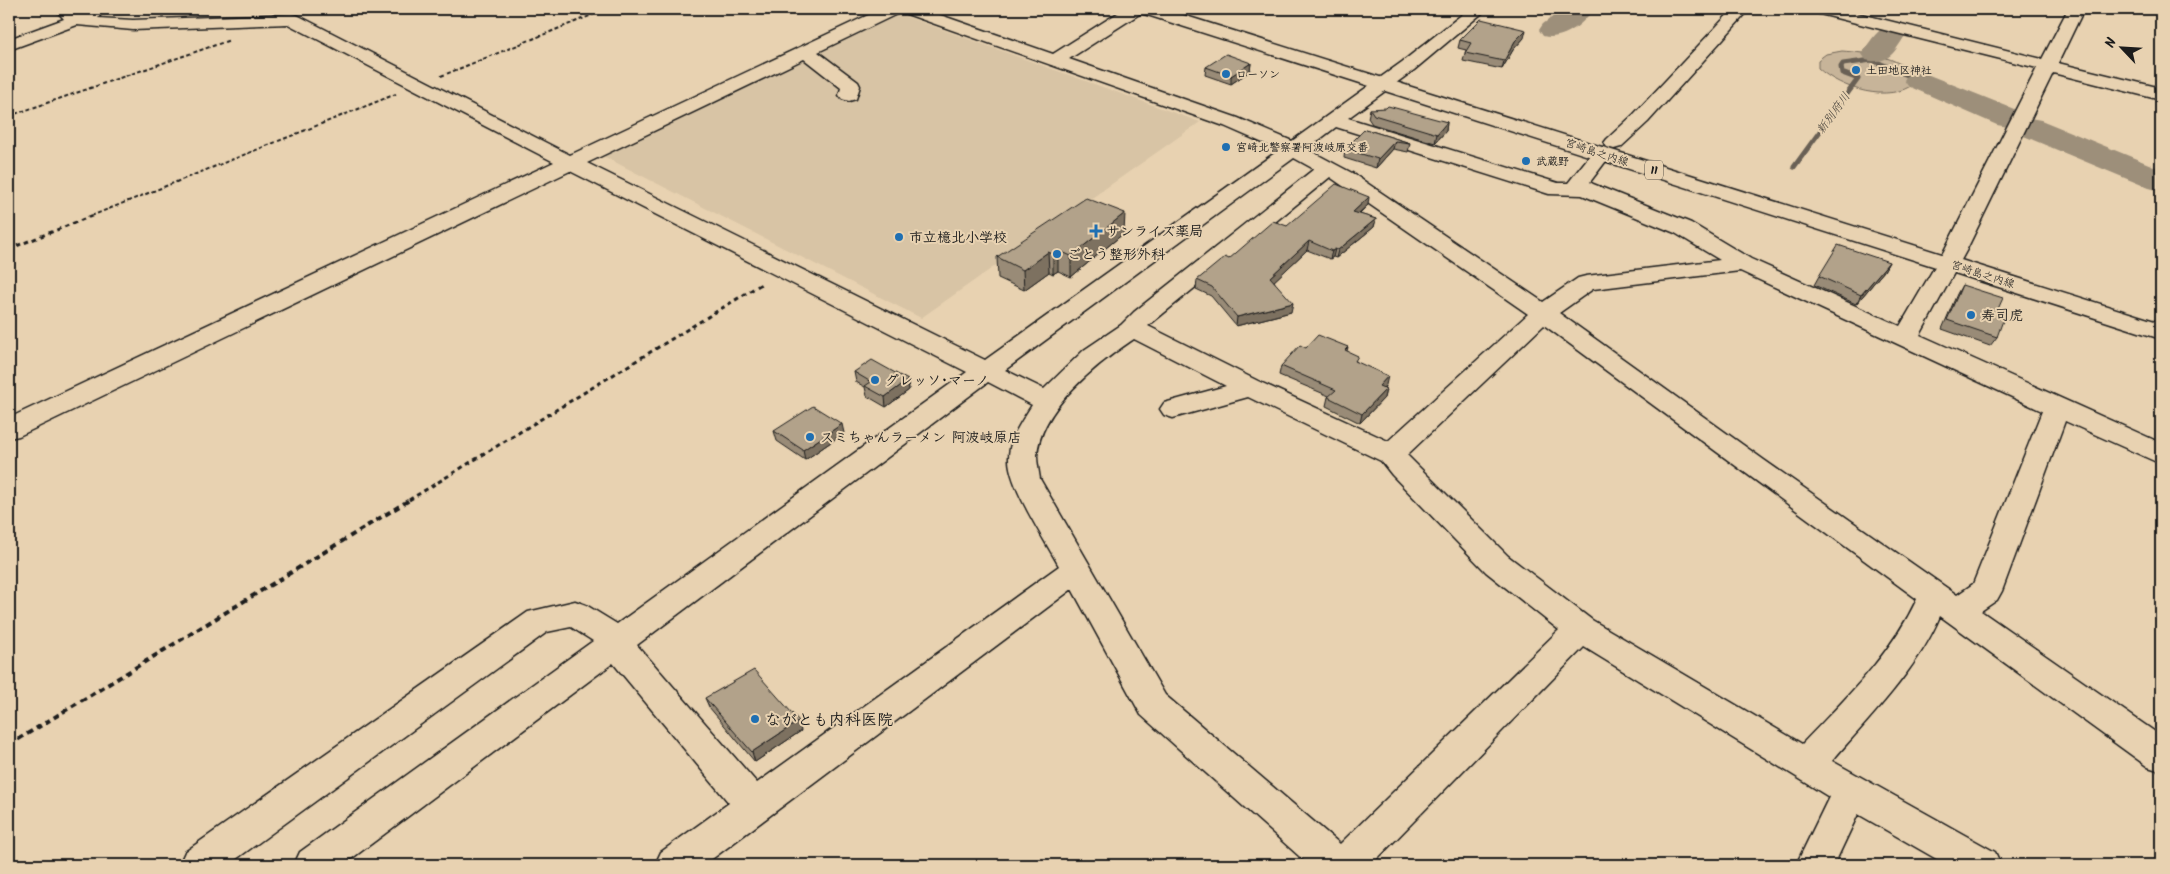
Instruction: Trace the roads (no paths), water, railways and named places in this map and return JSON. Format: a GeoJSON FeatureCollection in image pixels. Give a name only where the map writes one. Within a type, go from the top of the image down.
{"type":"FeatureCollection","features":[{"type":"Feature","properties":{"kind":"street"},"geometry":{"type":"LineString","coordinates":[[9,45],[70,14],[107,9]]}},
{"type":"Feature","properties":{"kind":"street"},"geometry":{"type":"LineString","coordinates":[[9,429],[894,9]]}},
{"type":"Feature","properties":{"kind":"street"},"geometry":{"type":"LineString","coordinates":[[907,9],[1231,122],[1345,177],[1543,313],[1945,604],[2161,756]]}},
{"type":"Feature","properties":{"kind":"street"},"geometry":{"type":"LineString","coordinates":[[1054,61],[1135,9]]}},
{"type":"Feature","properties":{"kind":"street","name":"宮崎島之内線"},"geometry":{"type":"LineString","coordinates":[[1146,9],[1381,76],[1608,148],[1951,257],[2161,331]]}},
{"type":"Feature","properties":{"kind":"street","name":"宮崎島之内線"},"geometry":{"type":"LineString","coordinates":[[1190,9],[1381,76]]}},
{"type":"Feature","properties":{"kind":"street"},"geometry":{"type":"LineString","coordinates":[[1286,147],[1333,120],[1457,9]]}},
{"type":"Feature","properties":{"kind":"street"},"geometry":{"type":"LineString","coordinates":[[313,865],[986,370],[1017,350],[1381,76],[1479,9]]}},
{"type":"Feature","properties":{"kind":"street"},"geometry":{"type":"LineString","coordinates":[[1742,9],[1641,118],[1608,148],[1578,183],[1585,189],[1683,228],[1736,258],[1743,264],[2161,454]]}},
{"type":"Feature","properties":{"kind":"street"},"geometry":{"type":"LineString","coordinates":[[1822,9],[2161,94]]}},
{"type":"Feature","properties":{"kind":"street"},"geometry":{"type":"LineString","coordinates":[[1906,338],[1951,257],[2076,9]]}},
{"type":"Feature","properties":{"kind":"street"},"geometry":{"type":"LineString","coordinates":[[285,19],[312,10]]}},
{"type":"Feature","properties":{"kind":"street"},"geometry":{"type":"LineString","coordinates":[[70,14],[86,22],[133,25],[291,19],[570,162],[1048,402]]}},
{"type":"Feature","properties":{"kind":"street"},"geometry":{"type":"LineString","coordinates":[[805,51],[825,73],[851,86],[849,95]]}},
{"type":"Feature","properties":{"kind":"street"},"geometry":{"type":"LineString","coordinates":[[1333,120],[1557,189],[1585,189]]}},
{"type":"Feature","properties":{"kind":"street"},"geometry":{"type":"LineString","coordinates":[[1328,168],[1143,317],[1134,329],[1104,347],[1083,364],[1048,402],[1031,429],[1023,456],[1026,478],[1153,705],[1336,865]]}},
{"type":"Feature","properties":{"kind":"street","name":"宮崎島之内線"},"geometry":{"type":"LineString","coordinates":[[1951,257],[2161,314]]}},
{"type":"Feature","properties":{"kind":"street"},"geometry":{"type":"LineString","coordinates":[[1390,454],[1543,313],[1586,282],[1743,264]]}},
{"type":"Feature","properties":{"kind":"street"},"geometry":{"type":"LineString","coordinates":[[1134,329],[1249,387],[1390,454],[1497,564],[1581,629],[1806,765],[1982,865]]}},
{"type":"Feature","properties":{"kind":"street"},"geometry":{"type":"LineString","coordinates":[[1172,409],[1226,396],[1249,387]]}},
{"type":"Feature","properties":{"kind":"street"},"geometry":{"type":"LineString","coordinates":[[1806,765],[1870,694],[1918,631],[1945,604],[1986,591],[2056,407]]}},
{"type":"Feature","properties":{"kind":"street"},"geometry":{"type":"LineString","coordinates":[[674,865],[1077,569]]}},
{"type":"Feature","properties":{"kind":"street"},"geometry":{"type":"LineString","coordinates":[[198,865],[443,688],[539,622],[575,614],[598,627],[616,643],[754,806]]}},
{"type":"Feature","properties":{"kind":"street"},"geometry":{"type":"LineString","coordinates":[[1345,865],[1581,629]]}},
{"type":"Feature","properties":{"kind":"street"},"geometry":{"type":"LineString","coordinates":[[1815,865],[1851,791]]}},
{"type":"Feature","properties":{"kind":"waterway","name":"新別府川"},"geometry":{"type":"LineString","coordinates":[[1553,30],[1580,9]]}},
{"type":"Feature","properties":{"kind":"waterway","name":"新別府川"},"geometry":{"type":"LineString","coordinates":[[1876,54],[1894,31]]}},
{"type":"Feature","properties":{"kind":"waterway","name":"新別府川"},"geometry":{"type":"LineString","coordinates":[[1872,60],[1876,54]]}},
{"type":"Feature","properties":{"kind":"waterway","name":"新別府川"},"geometry":{"type":"LineString","coordinates":[[1794,167],[1858,79],[1842,73],[1841,67],[1843,64],[1872,60]]}},
{"type":"Feature","properties":{"kind":"waterway","name":"新別府川"},"geometry":{"type":"LineString","coordinates":[[1872,60],[1919,80]]}},
{"type":"Feature","properties":{"kind":"waterway","name":"新別府川"},"geometry":{"type":"LineString","coordinates":[[1919,80],[2008,118]]}},
{"type":"Feature","properties":{"kind":"waterway","name":"新別府川"},"geometry":{"type":"LineString","coordinates":[[2030,127],[2161,181]]}},
{"type":"Feature","properties":{"kind":"place","name":"土田地区神社"},"geometry":{"type":"Point","coordinates":[1856,70]}},
{"type":"Feature","properties":{"kind":"place","name":"ローソン"},"geometry":{"type":"Point","coordinates":[1226,74]}},
{"type":"Feature","properties":{"kind":"place","name":"宮崎北警察署阿波岐原交番"},"geometry":{"type":"Point","coordinates":[1226,147]}},
{"type":"Feature","properties":{"kind":"place","name":"武蔵野"},"geometry":{"type":"Point","coordinates":[1526,161]}},
{"type":"Feature","properties":{"kind":"place","name":"サンライズ薬局"},"geometry":{"type":"Point","coordinates":[1096,231]}},
{"type":"Feature","properties":{"kind":"place","name":"市立檍北小学校"},"geometry":{"type":"Point","coordinates":[899,237]}},
{"type":"Feature","properties":{"kind":"place","name":"ごとう整形外科"},"geometry":{"type":"Point","coordinates":[1057,254]}},
{"type":"Feature","properties":{"kind":"place","name":"寿司虎"},"geometry":{"type":"Point","coordinates":[1971,315]}},
{"type":"Feature","properties":{"kind":"place","name":"グレッソ･マーノ"},"geometry":{"type":"Point","coordinates":[875,380]}},
{"type":"Feature","properties":{"kind":"place","name":"スミちゃんラーメン 阿波岐原店"},"geometry":{"type":"Point","coordinates":[810,437]}},
{"type":"Feature","properties":{"kind":"place","name":"ながとも内科医院"},"geometry":{"type":"Point","coordinates":[755,719]}}]}
